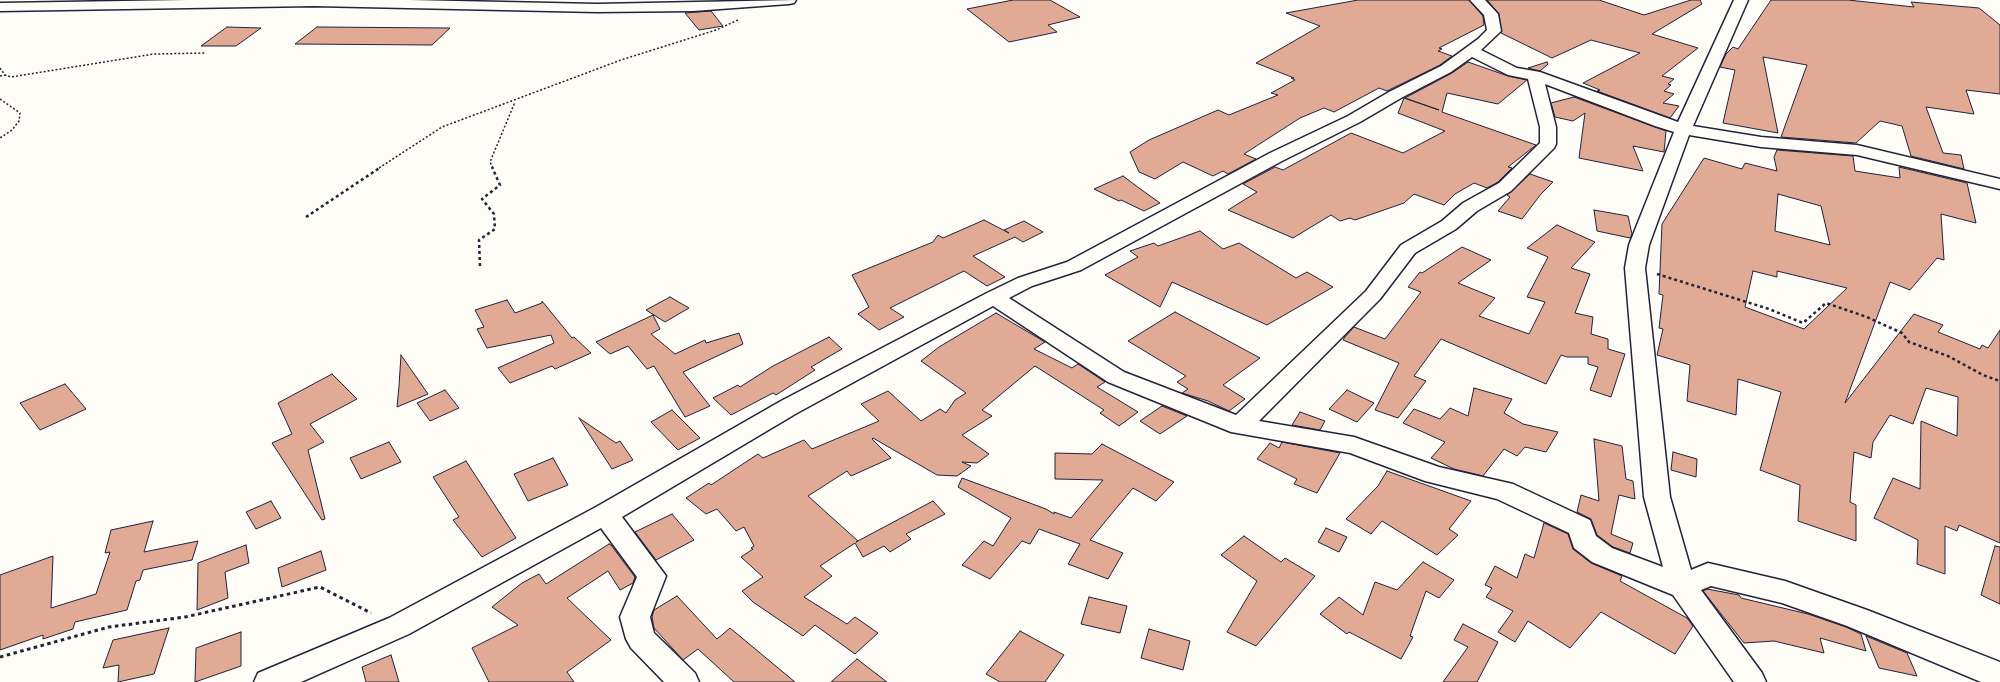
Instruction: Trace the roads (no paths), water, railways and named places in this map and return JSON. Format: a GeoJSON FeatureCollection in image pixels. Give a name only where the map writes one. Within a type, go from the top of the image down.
{"type":"FeatureCollection","features":[{"type":"Feature","properties":{"kind":"street"},"geometry":{"type":"LineString","coordinates":[[0,7],[314,2],[597,8],[693,7],[789,0]]}},
{"type":"Feature","properties":{"kind":"street"},"geometry":{"type":"LineString","coordinates":[[269,682],[399,626],[605,514],[789,407],[994,297],[1024,282],[1074,266],[1276,157],[1354,119],[1395,95],[1446,69],[1471,51],[1494,31],[1491,14],[1477,0]]}},
{"type":"Feature","properties":{"kind":"street"},"geometry":{"type":"LineString","coordinates":[[1741,0],[1683,129],[1639,245],[1635,268],[1657,497],[1683,587],[1751,682]]}},
{"type":"Feature","properties":{"kind":"street"},"geometry":{"type":"LineString","coordinates":[[1471,51],[1513,72],[1535,75],[1661,123],[1683,129],[1761,142],[1858,150],[2000,184]]}},
{"type":"Feature","properties":{"kind":"street"},"geometry":{"type":"LineString","coordinates":[[1240,426],[1373,295],[1408,249],[1449,224],[1470,207],[1505,187],[1548,144],[1548,127],[1535,75]]}},
{"type":"Feature","properties":{"kind":"street"},"geometry":{"type":"LineString","coordinates":[[994,297],[1116,377],[1240,426],[1354,445],[1434,475],[1504,491],[1581,527],[1584,541],[1602,555],[1683,587],[1708,574],[1785,592],[1857,618],[2000,676]]}},
{"type":"Feature","properties":{"kind":"street"},"geometry":{"type":"LineString","coordinates":[[605,514],[652,576],[635,617],[641,639],[684,682]]}}]}
